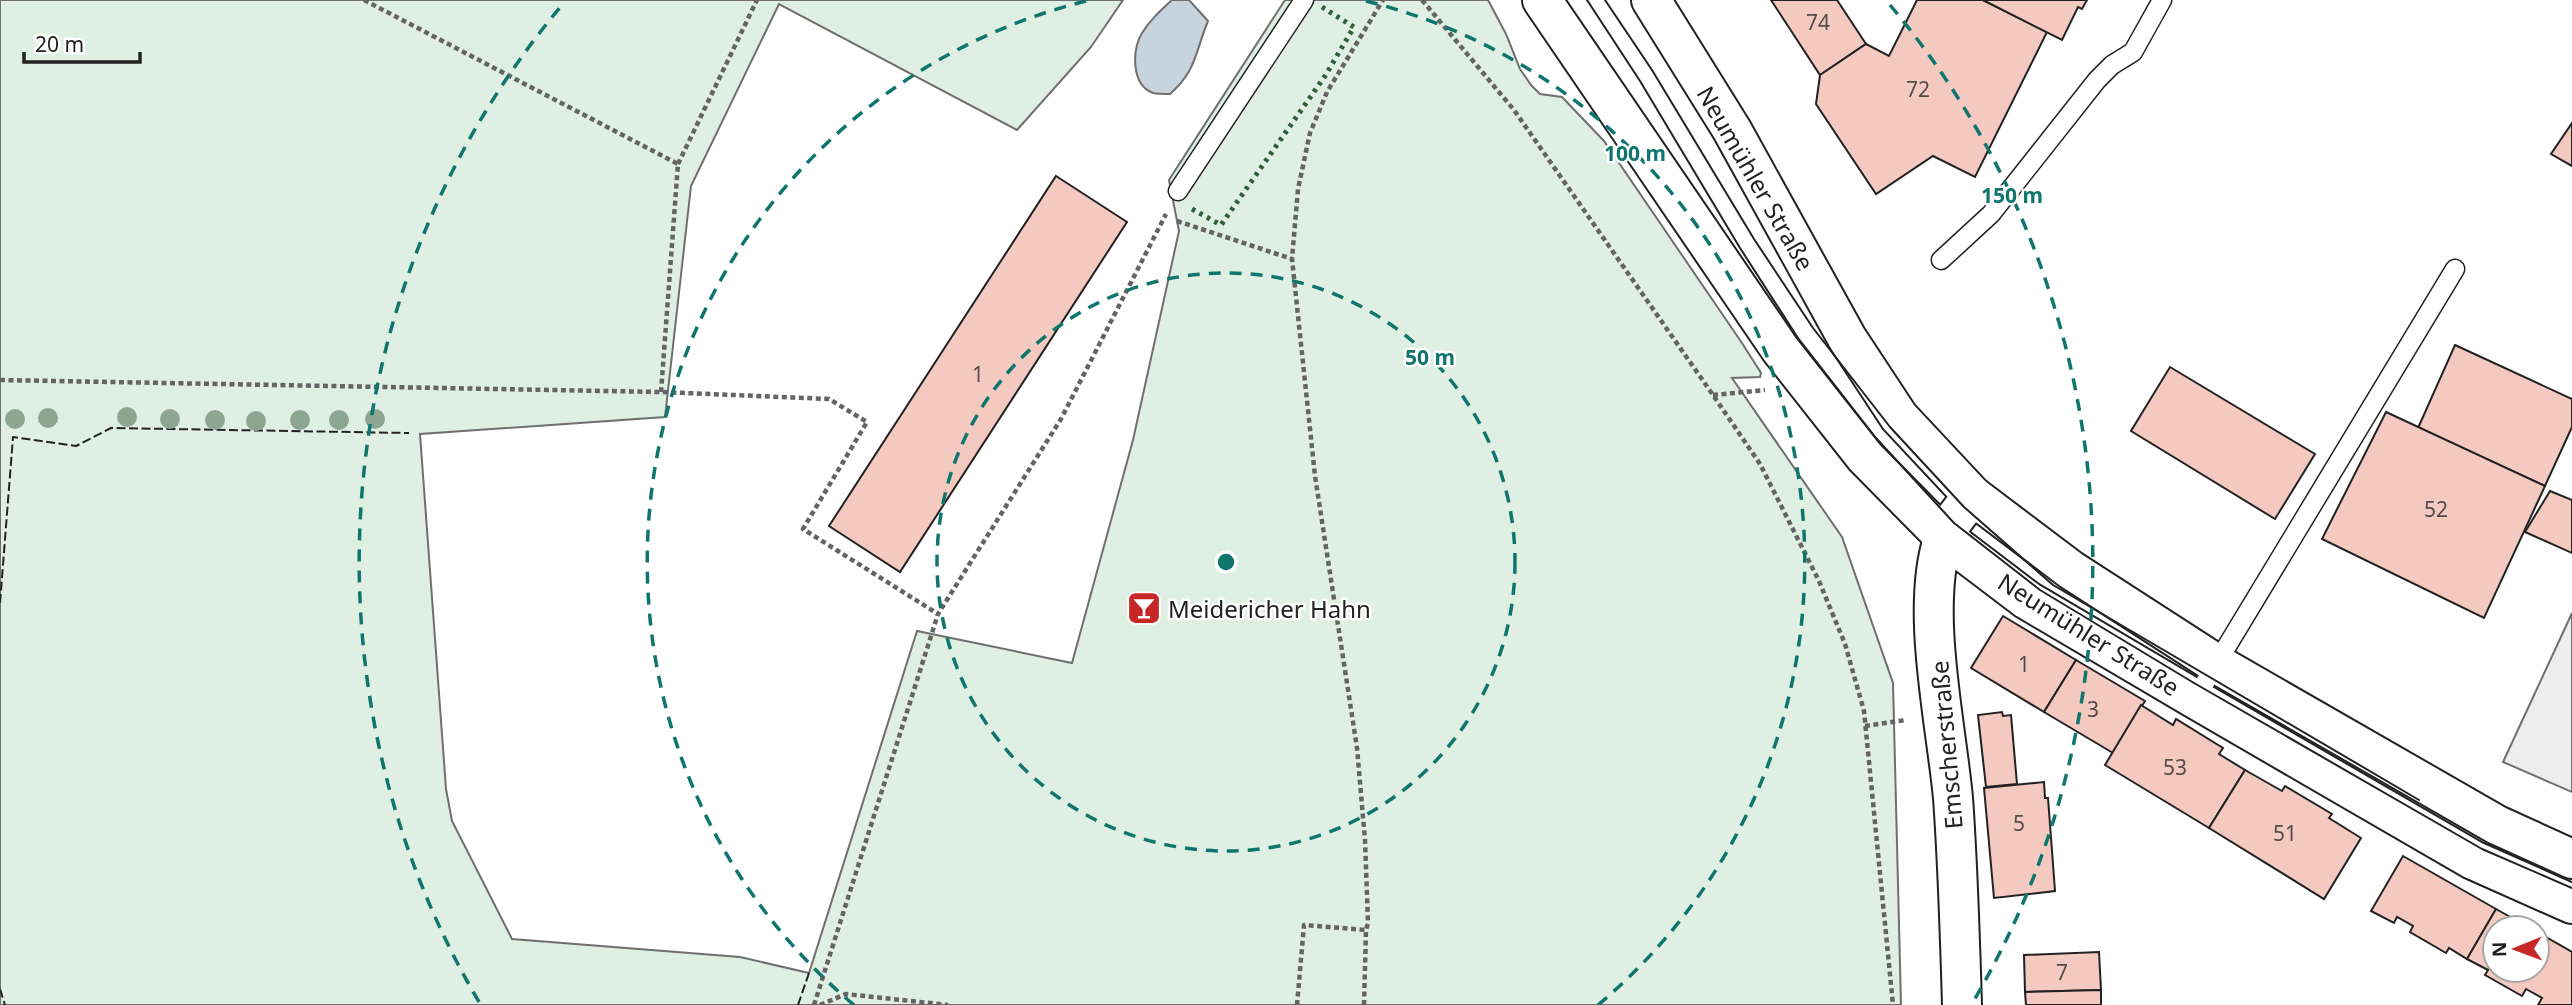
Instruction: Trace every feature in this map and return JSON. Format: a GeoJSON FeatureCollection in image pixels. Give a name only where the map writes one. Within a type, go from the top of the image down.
{"type":"FeatureCollection","features":[{"type":"Feature","properties":{"kind":"main road","name":"Neumühler Straße"},"geometry":{"type":"LineString","coordinates":[[1542,0],[1780,349],[1865,457],[1944,537],[2027,600],[2195,699],[2473,860],[2572,904]]}},
{"type":"Feature","properties":{"kind":"main road","name":"Neumühler Straße"},"geometry":{"type":"LineString","coordinates":[[1651,0],[1732,130],[1847,338],[1899,417],[1973,496],[2071,570],[2215,663],[2497,825],[2572,859]]}},
{"type":"Feature","properties":{"kind":"main road","name":"Emscherstraße"},"geometry":{"type":"LineString","coordinates":[[1962,1005],[1953,799],[1936,644],[1937,570],[1944,537],[1973,496]]}},
{"type":"Feature","properties":{"kind":"lane"},"geometry":{"type":"LineString","coordinates":[[1178,191],[1304,0]]}},
{"type":"Feature","properties":{"kind":"lane"},"geometry":{"type":"LineString","coordinates":[[1941,260],[1991,214],[2097,80],[2112,65],[2133,52],[2162,0]]}},
{"type":"Feature","properties":{"kind":"lane"},"geometry":{"type":"LineString","coordinates":[[2195,699],[2455,269]]}},
{"type":"Feature","properties":{"kind":"path"},"geometry":{"type":"LineString","coordinates":[[364,0],[678,164]]}},
{"type":"Feature","properties":{"kind":"path"},"geometry":{"type":"LineString","coordinates":[[661,393],[678,164],[757,0]]}},
{"type":"Feature","properties":{"kind":"path"},"geometry":{"type":"LineString","coordinates":[[1364,1005],[1368,923],[1365,840],[1357,748],[1315,476],[1292,259],[1298,189],[1310,132],[1327,92],[1383,0]]}},
{"type":"Feature","properties":{"kind":"path"},"geometry":{"type":"LineString","coordinates":[[1422,0],[1514,110],[1713,395],[1760,464],[1819,582],[1845,644],[1864,711],[1893,1005]]}},
{"type":"Feature","properties":{"kind":"path"},"geometry":{"type":"LineString","coordinates":[[814,1005],[938,614],[1061,419],[1178,191]]}},
{"type":"Feature","properties":{"kind":"path"},"geometry":{"type":"LineString","coordinates":[[1165,217],[1292,259]]}},
{"type":"Feature","properties":{"kind":"path"},"geometry":{"type":"LineString","coordinates":[[0,380],[661,393],[829,399],[867,422],[803,529],[938,614]]}},
{"type":"Feature","properties":{"kind":"path"},"geometry":{"type":"LineString","coordinates":[[1297,1005],[1304,925],[1366,930]]}},
{"type":"Feature","properties":{"kind":"path"},"geometry":{"type":"LineString","coordinates":[[820,1005],[846,995],[948,1005]]}},
{"type":"Feature","properties":{"kind":"green space"},"geometry":{"type":"Polygon","coordinates":[[[0,0],[1123,0],[1091,47],[1017,130],[779,4],[691,186],[665,417],[420,434],[446,789],[452,821],[512,939],[740,957],[809,973],[917,631],[1072,663],[1133,440],[1179,231],[1169,180],[1285,0],[1488,0],[1520,69],[1531,85],[1540,94],[1562,97],[1604,141],[1742,343],[1761,373],[1760,377],[1732,378],[1842,537],[1893,683],[1901,1005],[0,1005],[0,0]]]}},
{"type":"Feature","properties":{"kind":"shaded area"},"geometry":{"type":"Polygon","coordinates":[[[1172,0],[1189,0],[1208,21],[1186,77],[1170,94],[1153,93],[1146,89],[1137,75],[1136,48],[1145,28],[1172,0]]]}},
{"type":"Feature","properties":{"kind":"shaded area"},"geometry":{"type":"Polygon","coordinates":[[[2572,613],[2572,792],[2503,762],[2572,613]]]}},
{"type":"Feature","properties":{"kind":"building"},"geometry":{"type":"Polygon","coordinates":[[[1771,0],[1837,0],[1866,44],[1820,75],[1771,0]]]}},
{"type":"Feature","properties":{"kind":"building"},"geometry":{"type":"Polygon","coordinates":[[[1917,0],[1983,0],[2047,32],[1975,177],[1933,156],[1876,194],[1816,104],[1820,75],[1866,44],[1889,56],[1917,0]]]}},
{"type":"Feature","properties":{"kind":"building"},"geometry":{"type":"Polygon","coordinates":[[[1983,0],[2087,0],[2082,9],[2078,7],[2062,40],[1983,0]]]}},
{"type":"Feature","properties":{"kind":"building"},"geometry":{"type":"Polygon","coordinates":[[[2572,123],[2572,166],[2551,154],[2572,123]]]}},
{"type":"Feature","properties":{"kind":"building"},"geometry":{"type":"Polygon","coordinates":[[[1056,176],[1127,222],[900,572],[829,526],[1056,176]]]}},
{"type":"Feature","properties":{"kind":"building"},"geometry":{"type":"Polygon","coordinates":[[[2455,345],[2572,399],[2572,427],[2545,486],[2418,428],[2455,345]]]}},
{"type":"Feature","properties":{"kind":"building"},"geometry":{"type":"Polygon","coordinates":[[[2170,367],[2315,454],[2275,519],[2131,431],[2170,367]]]}},
{"type":"Feature","properties":{"kind":"building"},"geometry":{"type":"Polygon","coordinates":[[[2386,412],[2545,486],[2484,618],[2322,539],[2386,412]]]}},
{"type":"Feature","properties":{"kind":"building"},"geometry":{"type":"Polygon","coordinates":[[[2550,491],[2572,500],[2572,553],[2525,532],[2550,491]]]}},
{"type":"Feature","properties":{"kind":"building"},"geometry":{"type":"Polygon","coordinates":[[[2003,616],[2076,660],[2044,712],[1971,668],[2003,616]]]}},
{"type":"Feature","properties":{"kind":"building"},"geometry":{"type":"Polygon","coordinates":[[[2076,660],[2145,701],[2113,753],[2044,712],[2076,660]]]}},
{"type":"Feature","properties":{"kind":"building"},"geometry":{"type":"Polygon","coordinates":[[[2141,705],[2173,725],[2176,719],[2223,748],[2219,754],[2245,770],[2209,828],[2105,765],[2141,705]]]}},
{"type":"Feature","properties":{"kind":"building"},"geometry":{"type":"Polygon","coordinates":[[[2002,712],[2003,716],[2011,715],[2017,784],[1986,787],[1978,715],[2002,712]]]}},
{"type":"Feature","properties":{"kind":"building"},"geometry":{"type":"Polygon","coordinates":[[[2245,770],[2282,791],[2285,786],[2332,814],[2329,818],[2361,838],[2324,899],[2209,828],[2245,770]]]}},
{"type":"Feature","properties":{"kind":"building"},"geometry":{"type":"Polygon","coordinates":[[[2044,782],[2045,798],[2048,798],[2055,891],[1994,898],[1984,788],[2044,782]]]}},
{"type":"Feature","properties":{"kind":"building"},"geometry":{"type":"Polygon","coordinates":[[[2403,856],[2496,909],[2493,914],[2481,914],[2481,935],[2467,959],[2449,948],[2446,953],[2410,932],[2413,926],[2397,917],[2394,923],[2371,911],[2403,856]]]}},
{"type":"Feature","properties":{"kind":"building"},"geometry":{"type":"Polygon","coordinates":[[[2481,935],[2481,966],[2467,959],[2481,935]]]}},
{"type":"Feature","properties":{"kind":"building"},"geometry":{"type":"Polygon","coordinates":[[[2551,940],[2572,952],[2572,1005],[2538,1005],[2542,998],[2526,989],[2522,996],[2501,984],[2551,984],[2551,940]]]}},
{"type":"Feature","properties":{"kind":"building"},"geometry":{"type":"Polygon","coordinates":[[[2099,952],[2101,990],[2025,992],[2024,955],[2099,952]]]}},
{"type":"Feature","properties":{"kind":"building"},"geometry":{"type":"Polygon","coordinates":[[[2101,990],[2101,1005],[2026,1005],[2025,992],[2101,990]]]}},
{"type":"Feature","properties":{"kind":"tram line"},"geometry":{"type":"LineString","coordinates":[[1587,0],[1798,338],[1876,438],[1954,523],[2040,590],[2194,683],[2482,849],[2572,888]]}},
{"type":"Feature","properties":{"kind":"tram line"},"geometry":{"type":"LineString","coordinates":[[1605,0],[1652,70],[1754,239],[1813,328],[1890,427],[1964,507],[2053,585],[2419,800]]}},
{"type":"Feature","properties":{"kind":"hedge"},"geometry":{"type":"LineString","coordinates":[[1192,209],[1221,225],[1325,76],[1354,27],[1322,7]]}},
{"type":"Feature","properties":{"kind":"fence"},"geometry":{"type":"LineString","coordinates":[[0,603],[13,437],[76,446],[111,428],[409,433]]}},
{"type":"Feature","properties":{"kind":"fence"},"geometry":{"type":"LineString","coordinates":[[798,1005],[809,973]]}},
{"type":"Feature","properties":{"kind":"fence"},"geometry":{"type":"LineString","coordinates":[[0,989],[5,1005]]}},
{"type":"Feature","properties":{"kind":"place","name":"Meidericher Hahn"},"geometry":{"type":"Point","coordinates":[1144,608]}}]}
